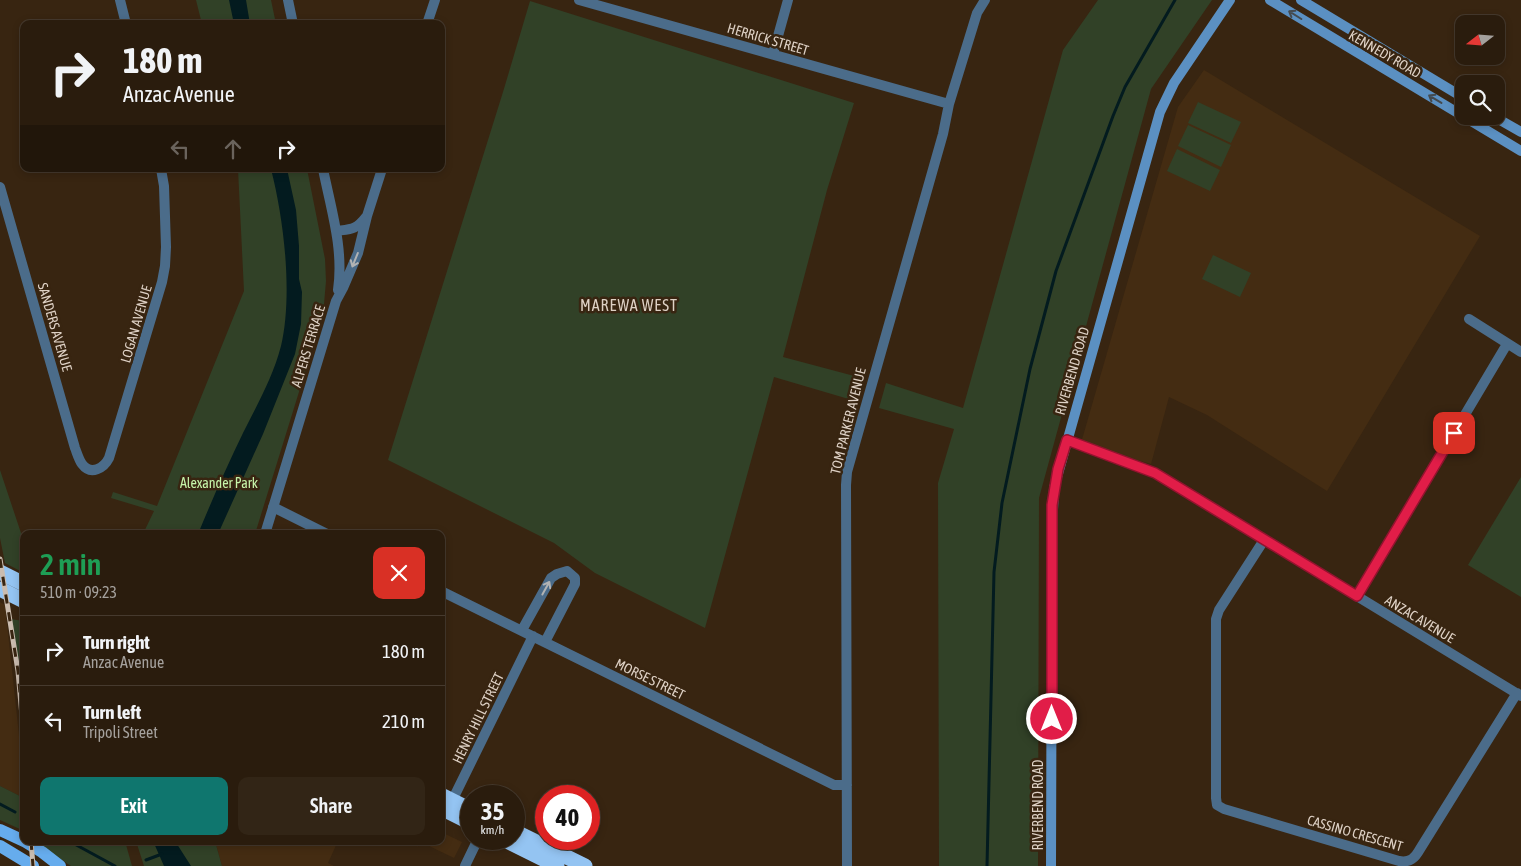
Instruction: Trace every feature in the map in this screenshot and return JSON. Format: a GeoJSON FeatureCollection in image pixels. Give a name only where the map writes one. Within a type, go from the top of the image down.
{"type":"FeatureCollection","features":[{"type":"Feature","properties":{"kind":"highway"},"geometry":{"type":"LineString","coordinates":[[0,572],[20,582]]}},
{"type":"Feature","properties":{"kind":"highway"},"geometry":{"type":"LineString","coordinates":[[0,589],[20,599]]}},
{"type":"Feature","properties":{"kind":"highway"},"geometry":{"type":"LineString","coordinates":[[445,803],[460,807]]}},
{"type":"Feature","properties":{"kind":"highway"},"geometry":{"type":"LineString","coordinates":[[445,803],[460,815]]}},
{"type":"Feature","properties":{"kind":"highway"},"geometry":{"type":"LineString","coordinates":[[525,836],[585,866]]}},
{"type":"Feature","properties":{"kind":"highway"},"geometry":{"type":"LineString","coordinates":[[525,850],[557,866]]}},
{"type":"Feature","properties":{"kind":"main road"},"geometry":{"type":"LineString","coordinates":[[0,830],[20,839]]}},
{"type":"Feature","properties":{"kind":"main road"},"geometry":{"type":"LineString","coordinates":[[31,845],[60,866]]}},
{"type":"Feature","properties":{"kind":"main road"},"geometry":{"type":"LineString","coordinates":[[0,846],[33,866]]}},
{"type":"Feature","properties":{"kind":"street"},"geometry":{"type":"LineString","coordinates":[[120,0],[125,20]]}},
{"type":"Feature","properties":{"kind":"street"},"geometry":{"type":"LineString","coordinates":[[288,0],[292,20]]}},
{"type":"Feature","properties":{"kind":"street"},"geometry":{"type":"LineString","coordinates":[[428,20],[435,0]]}},
{"type":"Feature","properties":{"kind":"street","name":"HERRICK STREET"},"geometry":{"type":"LineString","coordinates":[[579,0],[949,104]]}},
{"type":"Feature","properties":{"kind":"street"},"geometry":{"type":"LineString","coordinates":[[773,54],[788,0]]}},
{"type":"Feature","properties":{"kind":"street","name":"TOM PARKER AVENUE"},"geometry":{"type":"LineString","coordinates":[[847,866],[846,485],[848,472],[943,134],[949,104],[977,13],[985,0]]}},
{"type":"Feature","properties":{"kind":"street","name":"RIVERBEND ROAD"},"geometry":{"type":"LineString","coordinates":[[1051,866],[1052,505],[1058,469],[1160,112],[1174,83],[1230,0]]}},
{"type":"Feature","properties":{"kind":"street","name":"KENNEDY ROAD"},"geometry":{"type":"LineString","coordinates":[[1270,0],[1521,152]]}},
{"type":"Feature","properties":{"kind":"street","name":"KENNEDY ROAD"},"geometry":{"type":"LineString","coordinates":[[1301,0],[1455,93]]}},
{"type":"Feature","properties":{"kind":"street"},"geometry":{"type":"LineString","coordinates":[[1505,123],[1521,132]]}},
{"type":"Feature","properties":{"kind":"street"},"geometry":{"type":"LineString","coordinates":[[1487,131],[1490,125]]}},
{"type":"Feature","properties":{"kind":"street","name":"LOGAN AVENUE"},"geometry":{"type":"LineString","coordinates":[[90,470],[97,470],[103,467],[109,458],[162,282],[166,247],[164,186],[162,172]]}},
{"type":"Feature","properties":{"kind":"street"},"geometry":{"type":"LineString","coordinates":[[323,172],[336,231],[340,265],[336,301]]}},
{"type":"Feature","properties":{"kind":"street","name":"ALPERS TERRACE"},"geometry":{"type":"LineString","coordinates":[[266,530],[336,301],[344,288],[358,252],[381,172]]}},
{"type":"Feature","properties":{"kind":"street","name":"SANDERS AVENUE"},"geometry":{"type":"LineString","coordinates":[[0,187],[75,448],[82,464],[90,470]]}},
{"type":"Feature","properties":{"kind":"street"},"geometry":{"type":"LineString","coordinates":[[336,231],[352,230],[358,227],[367,216]]}},
{"type":"Feature","properties":{"kind":"street"},"geometry":{"type":"LineString","coordinates":[[1469,319],[1521,352]]}},
{"type":"Feature","properties":{"kind":"street"},"geometry":{"type":"LineString","coordinates":[[1357,596],[1507,344]]}},
{"type":"Feature","properties":{"kind":"street","name":"ANZAC AVENUE"},"geometry":{"type":"LineString","coordinates":[[1067,440],[1149,470],[1519,694]]}},
{"type":"Feature","properties":{"kind":"street"},"geometry":{"type":"LineString","coordinates":[[273,507],[319,530]]}},
{"type":"Feature","properties":{"kind":"street","name":"CASSINO CRESCENT"},"geometry":{"type":"LineString","coordinates":[[1264,540],[1217,614],[1216,798],[1214,807],[1399,861],[1411,860],[1420,849],[1519,694]]}},
{"type":"Feature","properties":{"kind":"street"},"geometry":{"type":"LineString","coordinates":[[522,630],[551,578],[556,574],[568,571],[575,578],[575,584],[545,642]]}},
{"type":"Feature","properties":{"kind":"street","name":"MORSE STREET"},"geometry":{"type":"LineString","coordinates":[[445,593],[834,786],[847,785]]}},
{"type":"Feature","properties":{"kind":"street","name":"HENRY HILL STREET"},"geometry":{"type":"LineString","coordinates":[[445,803],[533,636]]}},
{"type":"Feature","properties":{"kind":"street"},"geometry":{"type":"LineString","coordinates":[[465,866],[473,850]]}},
{"type":"Feature","properties":{"kind":"shaded area"},"geometry":{"type":"Polygon","coordinates":[[[1204,70],[1480,236],[1327,491],[1207,415],[1169,397],[1151,464],[1085,446],[1081,443],[1178,107],[1204,70]]]}},
{"type":"Feature","properties":{"kind":"shaded area"},"geometry":{"type":"Polygon","coordinates":[[[0,602],[5,605],[20,745],[20,796],[0,786],[0,602]]]}},
{"type":"Feature","properties":{"kind":"shaded area"},"geometry":{"type":"Polygon","coordinates":[[[445,834],[460,841],[460,846],[454,858],[427,845],[445,845],[445,834]]]}},
{"type":"Feature","properties":{"kind":"shaded area"},"geometry":{"type":"Polygon","coordinates":[[[216,845],[336,845],[328,863],[334,866],[222,866],[216,845]]]}},
{"type":"Feature","properties":{"kind":"green space"},"geometry":{"type":"Polygon","coordinates":[[[196,0],[271,0],[275,20],[201,20],[196,0]]]}},
{"type":"Feature","properties":{"kind":"green space"},"geometry":{"type":"Polygon","coordinates":[[[1098,0],[1212,0],[1151,89],[1039,498],[1038,866],[939,866],[938,483],[954,429],[879,408],[886,383],[963,408],[1063,50],[1098,0]]]}},
{"type":"Feature","properties":{"kind":"green space"},"geometry":{"type":"Polygon","coordinates":[[[530,1],[854,103],[827,190],[783,357],[858,377],[852,400],[774,377],[705,628],[595,573],[554,543],[388,460],[530,1]]]}},
{"type":"Feature","properties":{"kind":"green space"},"geometry":{"type":"Polygon","coordinates":[[[1198,102],[1241,122],[1231,143],[1188,123],[1198,102]]]}},
{"type":"Feature","properties":{"kind":"green space"},"geometry":{"type":"Polygon","coordinates":[[[1188,125],[1231,145],[1221,167],[1178,146],[1188,125]]]}},
{"type":"Feature","properties":{"kind":"green space"},"geometry":{"type":"Polygon","coordinates":[[[1177,149],[1220,170],[1210,191],[1167,171],[1177,149]]]}},
{"type":"Feature","properties":{"kind":"green space","name":"Alexander Park"},"geometry":{"type":"Polygon","coordinates":[[[238,172],[308,172],[325,259],[324,304],[320,324],[256,530],[145,530],[154,511],[111,498],[113,492],[157,506],[244,291],[238,172]]]}},
{"type":"Feature","properties":{"kind":"green space"},"geometry":{"type":"Polygon","coordinates":[[[1213,255],[1251,273],[1240,297],[1202,279],[1213,255]]]}},
{"type":"Feature","properties":{"kind":"green space"},"geometry":{"type":"Polygon","coordinates":[[[0,470],[20,530],[20,571],[5,563],[0,538],[0,470]]]}},
{"type":"Feature","properties":{"kind":"green space"},"geometry":{"type":"Polygon","coordinates":[[[1521,477],[1521,597],[1468,565],[1521,477]]]}},
{"type":"Feature","properties":{"kind":"green space"},"geometry":{"type":"Polygon","coordinates":[[[10,619],[20,620],[20,700],[10,619]]]}},
{"type":"Feature","properties":{"kind":"green space"},"geometry":{"type":"Polygon","coordinates":[[[0,786],[20,796],[20,829],[0,820],[0,786]]]}},
{"type":"Feature","properties":{"kind":"green space"},"geometry":{"type":"Polygon","coordinates":[[[39,845],[126,845],[132,866],[71,866],[39,845]]]}},
{"type":"Feature","properties":{"kind":"green space"},"geometry":{"type":"Polygon","coordinates":[[[137,845],[216,845],[222,866],[144,866],[137,845]]]}},
{"type":"Feature","properties":{"kind":"water"},"geometry":{"type":"Polygon","coordinates":[[[229,0],[246,0],[249,20],[233,20],[229,0]]]}},
{"type":"Feature","properties":{"kind":"water"},"geometry":{"type":"Polygon","coordinates":[[[272,172],[288,172],[296,210],[299,279],[302,292],[301,324],[295,354],[263,434],[220,530],[200,530],[231,458],[269,380],[281,346],[285,326],[287,281],[283,234],[272,172]]]}},
{"type":"Feature","properties":{"kind":"water"},"geometry":{"type":"Polygon","coordinates":[[[155,845],[178,845],[191,866],[164,866],[155,845]]]}},
{"type":"Feature","properties":{"kind":"waterway"},"geometry":{"type":"LineString","coordinates":[[987,866],[994,572],[1002,503],[1030,369],[1056,271],[1113,116],[1125,87],[1175,0]]}},
{"type":"Feature","properties":{"kind":"waterway"},"geometry":{"type":"LineString","coordinates":[[0,804],[15,812]]}},
{"type":"Feature","properties":{"kind":"waterway"},"geometry":{"type":"LineString","coordinates":[[76,845],[115,866]]}},
{"type":"Feature","properties":{"kind":"waterway"},"geometry":{"type":"LineString","coordinates":[[146,860],[162,854]]}},
{"type":"Feature","properties":{"kind":"railway"},"geometry":{"type":"LineString","coordinates":[[0,559],[20,694]]}},
{"type":"Feature","properties":{"kind":"railway"},"geometry":{"type":"LineString","coordinates":[[31,845],[33,866]]}},
{"type":"Feature","properties":{"kind":"district","name":"MAREWA WEST"},"geometry":{"type":"Point","coordinates":[629,305]}},
{"type":"Feature","properties":{"kind":"route"},"geometry":{"type":"LineString","coordinates":[[1052,719],[1052,505],[1058,469],[1067,440],[1155,473],[1357,596],[1454,433]]}}]}
